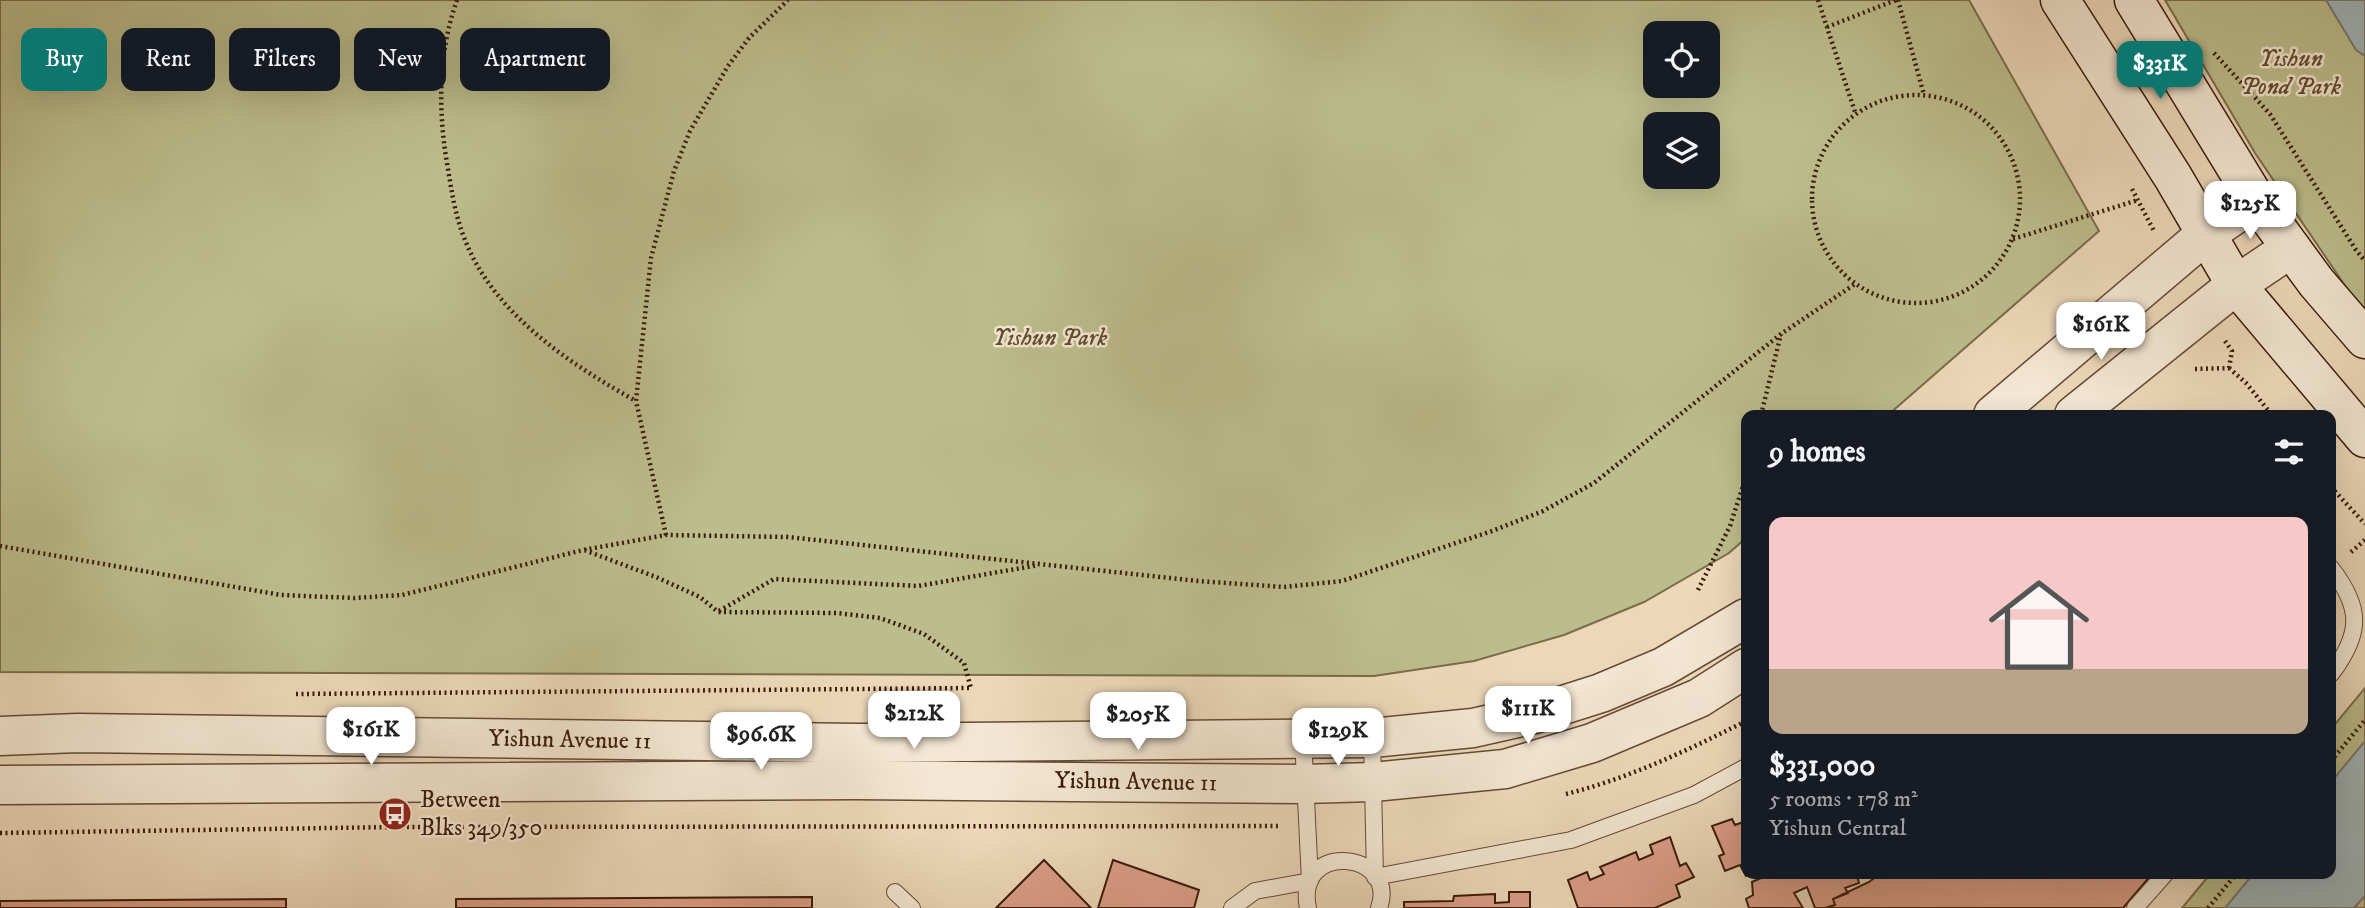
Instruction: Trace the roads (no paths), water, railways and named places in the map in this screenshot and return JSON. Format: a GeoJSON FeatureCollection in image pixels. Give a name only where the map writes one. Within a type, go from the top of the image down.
{"type":"FeatureCollection","features":[{"type":"Feature","properties":{"kind":"street"},"geometry":{"type":"LineString","coordinates":[[2060,0],[2173,177],[2236,285],[2365,438]]}},
{"type":"Feature","properties":{"kind":"street"},"geometry":{"type":"LineString","coordinates":[[2134,0],[2256,200],[2316,282],[2365,339]]}},
{"type":"Feature","properties":{"kind":"street"},"geometry":{"type":"LineString","coordinates":[[1999,410],[2205,235],[2256,200]]}},
{"type":"Feature","properties":{"kind":"street"},"geometry":{"type":"LineString","coordinates":[[2080,410],[2236,285],[2291,248]]}},
{"type":"Feature","properties":{"kind":"street","name":"Yishun Avenue 11"},"geometry":{"type":"LineString","coordinates":[[0,736],[78,733],[858,743],[1372,738],[1473,728],[1535,714],[1601,693],[1663,667],[1741,621]]}},
{"type":"Feature","properties":{"kind":"street","name":"Yishun Avenue 11"},"geometry":{"type":"LineString","coordinates":[[0,785],[843,780],[1304,784],[1373,782],[1505,769],[1592,743],[1699,698],[1741,671]]}},
{"type":"Feature","properties":{"kind":"lane"},"geometry":{"type":"LineString","coordinates":[[2336,575],[2344,585],[2355,610],[2353,638],[2336,666]]}},
{"type":"Feature","properties":{"kind":"lane"},"geometry":{"type":"LineString","coordinates":[[1303,738],[1310,881],[1307,893],[1308,908]]}},
{"type":"Feature","properties":{"kind":"lane"},"geometry":{"type":"LineString","coordinates":[[1372,738],[1375,877]]}},
{"type":"Feature","properties":{"kind":"lane"},"geometry":{"type":"LineString","coordinates":[[1375,877],[1571,840],[1694,795],[1741,770]]}},
{"type":"Feature","properties":{"kind":"lane"},"geometry":{"type":"LineString","coordinates":[[1232,908],[1255,891],[1310,881],[1326,864],[1347,859],[1368,868],[1375,877],[1380,888],[1379,908]]}},
{"type":"Feature","properties":{"kind":"lane"},"geometry":{"type":"LineString","coordinates":[[2135,908],[2161,879]]}},
{"type":"Feature","properties":{"kind":"lane"},"geometry":{"type":"LineString","coordinates":[[895,892],[912,908]]}},
{"type":"Feature","properties":{"kind":"water"},"geometry":{"type":"Polygon","coordinates":[[[2326,0],[2365,0],[2365,56],[2356,50],[2326,0]]]}},
{"type":"Feature","properties":{"kind":"water"},"geometry":{"type":"Polygon","coordinates":[[[2365,741],[2365,896],[2354,908],[2225,908],[2249,879],[2336,879],[2336,776],[2365,741]]]}},
{"type":"Feature","properties":{"kind":"place","name":"Between Blks 349/350"},"geometry":{"type":"Point","coordinates":[395,814]}},
{"type":"Feature","properties":{"kind":"park label","name":"Yishun Pond Park"},"geometry":{"type":"Point","coordinates":[2291,73]}},
{"type":"Feature","properties":{"kind":"park label","name":"Yishun Park"},"geometry":{"type":"Point","coordinates":[1050,338]}}]}
